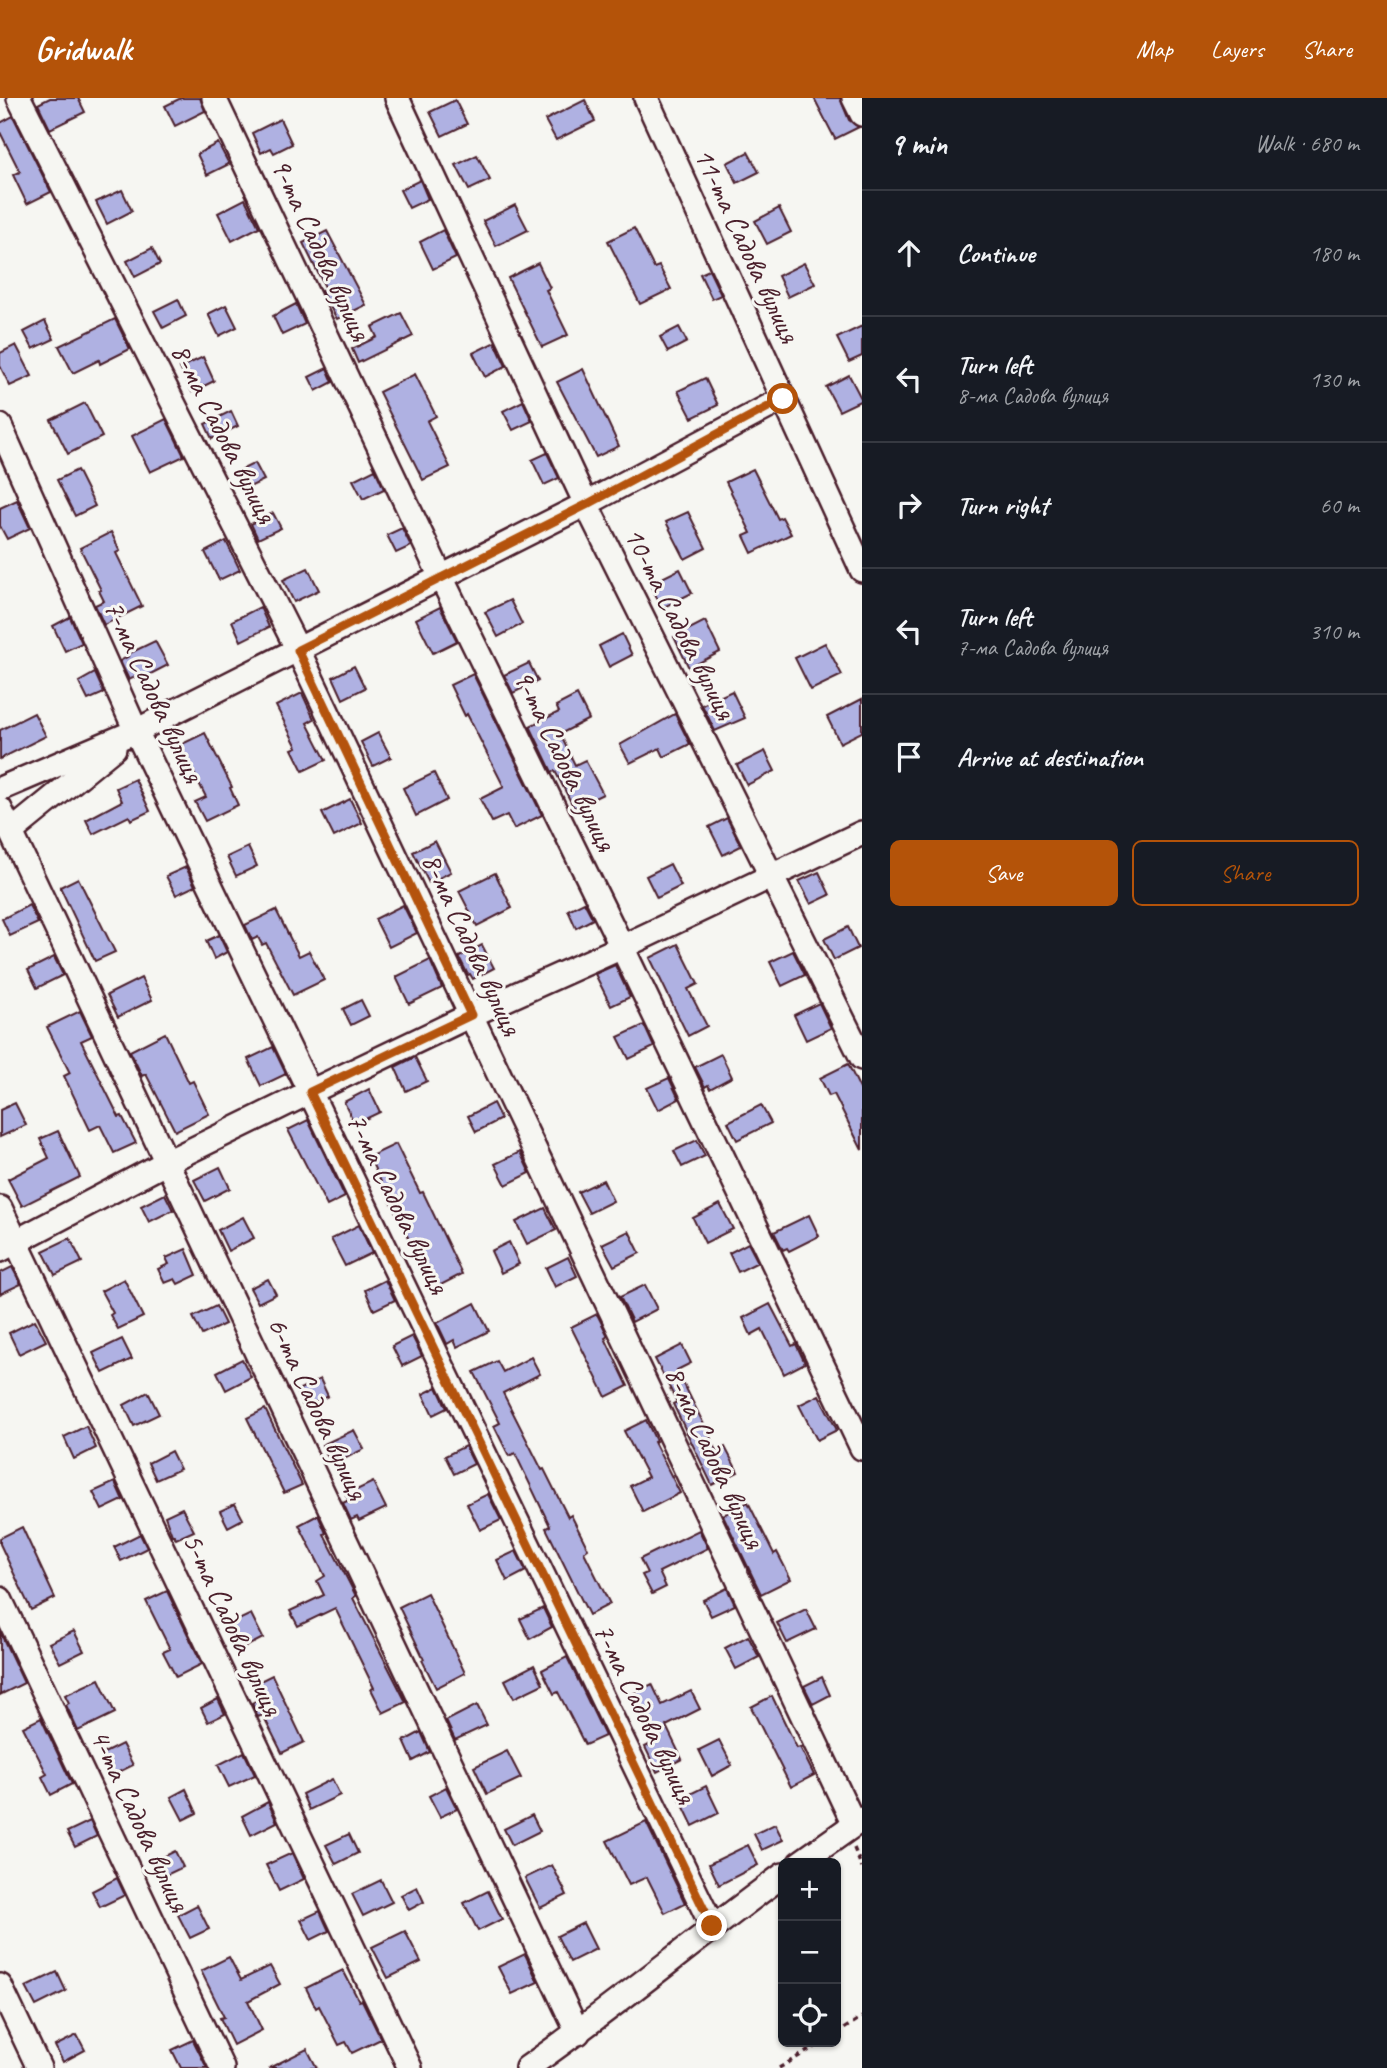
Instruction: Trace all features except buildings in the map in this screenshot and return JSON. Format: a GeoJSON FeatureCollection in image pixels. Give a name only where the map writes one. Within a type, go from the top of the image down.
{"type":"FeatureCollection","features":[{"type":"Feature","properties":{"kind":"street","name":"8-ма Садова вулиця"},"geometry":{"type":"LineString","coordinates":[[19,98],[298,650],[858,1821]]}},
{"type":"Feature","properties":{"kind":"street","name":"9-та Садова вулиця"},"geometry":{"type":"LineString","coordinates":[[214,98],[441,578],[622,947],[862,1448]]}},
{"type":"Feature","properties":{"kind":"street","name":"10-та Садова вулиця"},"geometry":{"type":"LineString","coordinates":[[397,98],[586,505],[862,1058]]}},
{"type":"Feature","properties":{"kind":"street","name":"11-та Садова вулиця"},"geometry":{"type":"LineString","coordinates":[[646,98],[862,570]]}},
{"type":"Feature","properties":{"kind":"street"},"geometry":{"type":"LineString","coordinates":[[854,98],[862,114]]}},
{"type":"Feature","properties":{"kind":"street"},"geometry":{"type":"LineString","coordinates":[[0,789],[136,731],[586,505],[783,399]]}},
{"type":"Feature","properties":{"kind":"street","name":"7-ма Садова вулиця"},"geometry":{"type":"LineString","coordinates":[[0,426],[136,731],[712,1926]]}},
{"type":"Feature","properties":{"kind":"street"},"geometry":{"type":"LineString","coordinates":[[11,832],[136,731]]}},
{"type":"Feature","properties":{"kind":"street","name":"6-та Садова вулиця"},"geometry":{"type":"LineString","coordinates":[[0,809],[578,2033]]}},
{"type":"Feature","properties":{"kind":"street"},"geometry":{"type":"LineString","coordinates":[[8,1247],[167,1162],[310,1092],[862,833]]}},
{"type":"Feature","properties":{"kind":"street","name":"5-та Садова вулиця"},"geometry":{"type":"LineString","coordinates":[[0,1208],[8,1247],[410,2068]]}},
{"type":"Feature","properties":{"kind":"street","name":"4-та Садова вулиця"},"geometry":{"type":"LineString","coordinates":[[0,1599],[222,2068]]}},
{"type":"Feature","properties":{"kind":"street"},"geometry":{"type":"LineString","coordinates":[[807,1858],[858,1821]]}},
{"type":"Feature","properties":{"kind":"street"},"geometry":{"type":"LineString","coordinates":[[527,2068],[578,2033],[712,1926],[778,1879]]}},
{"type":"Feature","properties":{"kind":"street"},"geometry":{"type":"LineString","coordinates":[[0,1986],[39,2068]]}},
{"type":"Feature","properties":{"kind":"path"},"geometry":{"type":"LineString","coordinates":[[841,2031],[862,2017]]}},
{"type":"Feature","properties":{"kind":"path"},"geometry":{"type":"LineString","coordinates":[[779,2068],[815,2047]]}},
{"type":"Feature","properties":{"kind":"route"},"geometry":{"type":"LineString","coordinates":[[712,1926],[310,1092],[471,1015],[298,650],[586,505],[783,399]]}}]}
